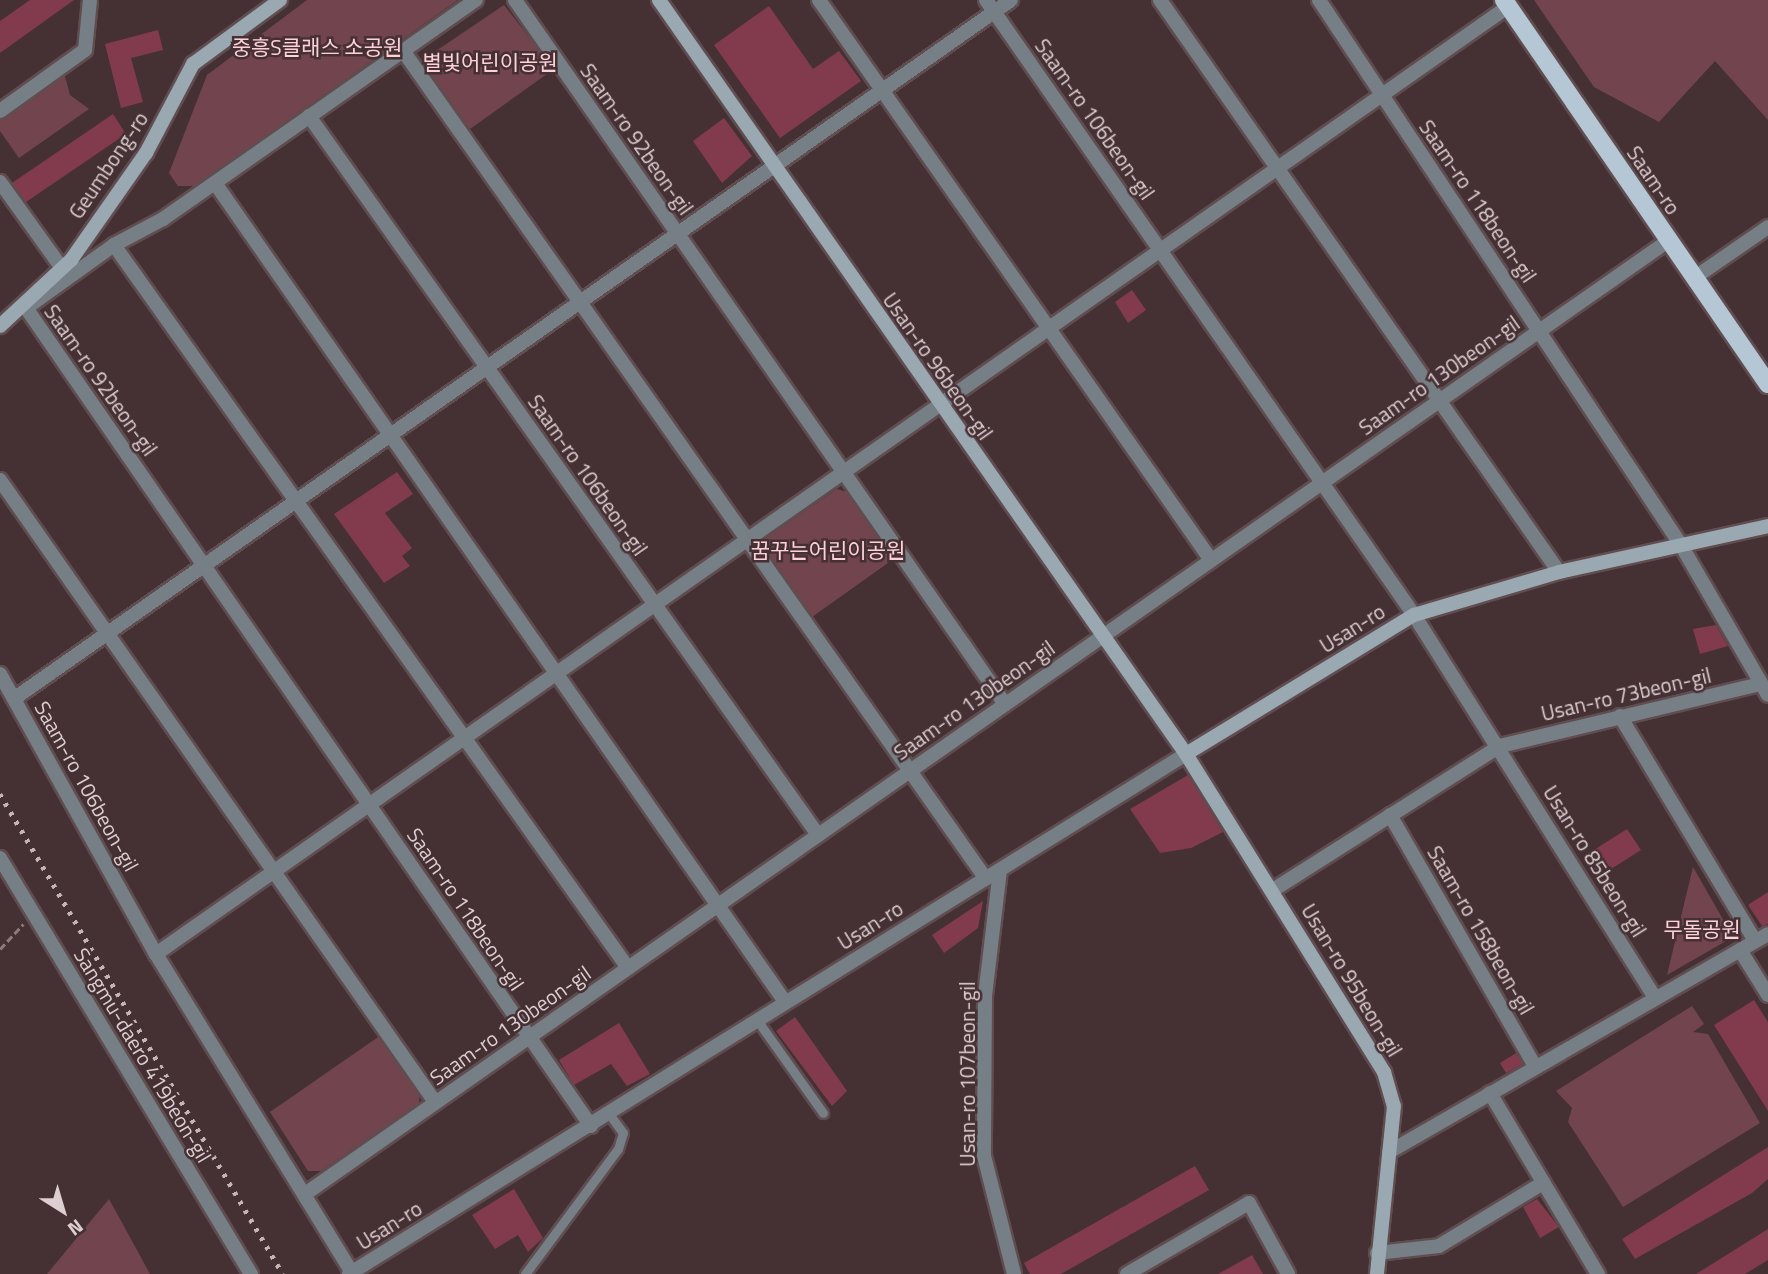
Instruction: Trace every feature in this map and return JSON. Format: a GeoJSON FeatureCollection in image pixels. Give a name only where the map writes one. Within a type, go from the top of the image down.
{"type":"FeatureCollection","features":[{"type":"Feature","properties":{"kind":"main road","name":"Saam-ro"},"geometry":{"type":"LineString","coordinates":[[1507,3],[1768,384]]}},
{"type":"Feature","properties":{"kind":"street"},"geometry":{"type":"LineString","coordinates":[[0,111],[85,50],[90,0]]}},
{"type":"Feature","properties":{"kind":"street","name":"Geumbong-ro"},"geometry":{"type":"LineString","coordinates":[[0,326],[26,308],[61,267],[146,153],[193,64],[280,0]]}},
{"type":"Feature","properties":{"kind":"street","name":"Saam-ro 92beon-gil"},"geometry":{"type":"LineString","coordinates":[[203,566],[26,308],[114,245],[215,183],[476,0]]}},
{"type":"Feature","properties":{"kind":"street","name":"Saam-ro 92beon-gil"},"geometry":{"type":"LineString","coordinates":[[515,0],[678,234]]}},
{"type":"Feature","properties":{"kind":"street","name":"Usan-ro 96beon-gil"},"geometry":{"type":"LineString","coordinates":[[659,0],[1185,754]]}},
{"type":"Feature","properties":{"kind":"street"},"geometry":{"type":"LineString","coordinates":[[818,0],[1211,560]]}},
{"type":"Feature","properties":{"kind":"street","name":"Saam-ro 106beon-gil"},"geometry":{"type":"LineString","coordinates":[[351,1273],[156,954],[15,698],[882,91],[990,6],[1011,0]]}},
{"type":"Feature","properties":{"kind":"street"},"geometry":{"type":"LineString","coordinates":[[1160,0],[1559,572]]}},
{"type":"Feature","properties":{"kind":"street"},"geometry":{"type":"LineString","coordinates":[[1319,0],[1382,95]]}},
{"type":"Feature","properties":{"kind":"street"},"geometry":{"type":"LineString","coordinates":[[156,954],[1279,168],[1507,3]]}},
{"type":"Feature","properties":{"kind":"street","name":"Saam-ro 106beon-gil"},"geometry":{"type":"LineString","coordinates":[[990,6],[1161,251]]}},
{"type":"Feature","properties":{"kind":"street"},"geometry":{"type":"LineString","coordinates":[[404,52],[986,879]]}},
{"type":"Feature","properties":{"kind":"street","name":"Saam-ro 118beon-gil"},"geometry":{"type":"LineString","coordinates":[[1382,95],[1539,331]]}},
{"type":"Feature","properties":{"kind":"street"},"geometry":{"type":"LineString","coordinates":[[309,116],[486,368]]}},
{"type":"Feature","properties":{"kind":"street"},"geometry":{"type":"LineString","coordinates":[[0,183],[61,267]]}},
{"type":"Feature","properties":{"kind":"street"},"geometry":{"type":"LineString","coordinates":[[215,183],[785,1002]]}},
{"type":"Feature","properties":{"kind":"street"},"geometry":{"type":"LineString","coordinates":[[1694,278],[1768,227]]}},
{"type":"Feature","properties":{"kind":"street"},"geometry":{"type":"LineString","coordinates":[[678,234],[1005,704]]}},
{"type":"Feature","properties":{"kind":"street","name":"Saam-ro 130beon-gil"},"geometry":{"type":"LineString","coordinates":[[305,1194],[1668,241]]}},
{"type":"Feature","properties":{"kind":"street"},"geometry":{"type":"LineString","coordinates":[[114,245],[628,968]]}},
{"type":"Feature","properties":{"kind":"street"},"geometry":{"type":"LineString","coordinates":[[1161,251],[1322,483]]}},
{"type":"Feature","properties":{"kind":"street"},"geometry":{"type":"LineString","coordinates":[[1539,331],[1681,545]]}},
{"type":"Feature","properties":{"kind":"street","name":"Saam-ro 106beon-gil"},"geometry":{"type":"LineString","coordinates":[[486,368],[655,606]]}},
{"type":"Feature","properties":{"kind":"street"},"geometry":{"type":"LineString","coordinates":[[0,480],[435,1102]]}},
{"type":"Feature","properties":{"kind":"street","name":"Usan-ro"},"geometry":{"type":"LineString","coordinates":[[1322,483],[1414,615]]}},
{"type":"Feature","properties":{"kind":"street","name":"Usan-ro"},"geometry":{"type":"LineString","coordinates":[[351,1273],[592,1126],[785,1002],[1185,754],[1414,615],[1559,572],[1768,526]]}},
{"type":"Feature","properties":{"kind":"street","name":"Usan-ro 73beon-gil"},"geometry":{"type":"LineString","coordinates":[[1500,746],[1620,716],[1765,690],[1681,545]]}},
{"type":"Feature","properties":{"kind":"street"},"geometry":{"type":"LineString","coordinates":[[203,566],[370,805]]}},
{"type":"Feature","properties":{"kind":"street"},"geometry":{"type":"LineString","coordinates":[[655,606],[818,835]]}},
{"type":"Feature","properties":{"kind":"street","name":"Usan-ro 85beon-gil"},"geometry":{"type":"LineString","coordinates":[[1414,615],[1500,746],[1655,998]]}},
{"type":"Feature","properties":{"kind":"street"},"geometry":{"type":"LineString","coordinates":[[0,674],[15,698]]}},
{"type":"Feature","properties":{"kind":"street"},"geometry":{"type":"LineString","coordinates":[[1390,1152],[1762,937],[1620,716]]}},
{"type":"Feature","properties":{"kind":"street"},"geometry":{"type":"LineString","coordinates":[[1273,890],[1500,746]]}},
{"type":"Feature","properties":{"kind":"street","name":"Usan-ro 95beon-gil"},"geometry":{"type":"LineString","coordinates":[[1185,754],[1273,890],[1392,1088],[1390,1152],[1377,1253],[1377,1274]]}},
{"type":"Feature","properties":{"kind":"street","name":"Saam-ro 118beon-gil"},"geometry":{"type":"LineString","coordinates":[[370,805],[528,1038],[592,1126]]}},
{"type":"Feature","properties":{"kind":"street","name":"Saam-ro 158beon-gil"},"geometry":{"type":"LineString","coordinates":[[1390,815],[1535,1066]]}},
{"type":"Feature","properties":{"kind":"street","name":"Sangmu-daero 419beon-gil"},"geometry":{"type":"LineString","coordinates":[[0,858],[251,1274]]}},
{"type":"Feature","properties":{"kind":"street","name":"Usan-ro 107beon-gil"},"geometry":{"type":"LineString","coordinates":[[1000,870],[985,996],[985,1156],[1014,1274]]}},
{"type":"Feature","properties":{"kind":"street"},"geometry":{"type":"LineString","coordinates":[[1740,950],[1768,995]]}},
{"type":"Feature","properties":{"kind":"street"},"geometry":{"type":"LineString","coordinates":[[1490,1093],[1595,1273]]}},
{"type":"Feature","properties":{"kind":"street"},"geometry":{"type":"LineString","coordinates":[[1377,1253],[1439,1246],[1543,1183]]}},
{"type":"Feature","properties":{"kind":"street"},"geometry":{"type":"LineString","coordinates":[[1127,1274],[1249,1203],[1288,1274]]}},
{"type":"Feature","properties":{"kind":"lane"},"geometry":{"type":"LineString","coordinates":[[757,1020],[823,1113]]}},
{"type":"Feature","properties":{"kind":"lane"},"geometry":{"type":"LineString","coordinates":[[525,1274],[618,1149],[623,1133],[609,1114]]}},
{"type":"Feature","properties":{"kind":"path"},"geometry":{"type":"LineString","coordinates":[[0,949],[33,914]]}},
{"type":"Feature","properties":{"kind":"green space","name":"중흥S클래스 소공원"},"geometry":{"type":"Polygon","coordinates":[[[307,0],[458,0],[195,186],[178,186],[169,173],[207,75],[307,0]]]}},
{"type":"Feature","properties":{"kind":"green space"},"geometry":{"type":"Polygon","coordinates":[[[1534,0],[1768,0],[1768,120],[1715,61],[1659,122],[1594,87],[1534,0]]]}},
{"type":"Feature","properties":{"kind":"green space","name":"별빛어린이공원"},"geometry":{"type":"Polygon","coordinates":[[[504,5],[554,69],[470,129],[430,73],[427,57],[504,5]]]}},
{"type":"Feature","properties":{"kind":"green space"},"geometry":{"type":"Polygon","coordinates":[[[64,73],[70,95],[89,109],[19,158],[0,131],[0,117],[64,73]]]}},
{"type":"Feature","properties":{"kind":"green space","name":"꿈꾸는어린이공원"},"geometry":{"type":"Polygon","coordinates":[[[837,489],[847,492],[895,558],[812,617],[764,549],[766,538],[837,489]]]}},
{"type":"Feature","properties":{"kind":"green space","name":"무돌공원"},"geometry":{"type":"Polygon","coordinates":[[[1693,867],[1733,937],[1667,975],[1693,867]]]}},
{"type":"Feature","properties":{"kind":"green space"},"geometry":{"type":"Polygon","coordinates":[[[1692,1006],[1704,1024],[1693,1032],[1708,1034],[1760,1123],[1623,1207],[1568,1122],[1572,1108],[1556,1091],[1692,1006]]]}},
{"type":"Feature","properties":{"kind":"green space"},"geometry":{"type":"Polygon","coordinates":[[[381,1035],[420,1091],[419,1103],[321,1171],[308,1171],[270,1112],[381,1035]]]}},
{"type":"Feature","properties":{"kind":"green space"},"geometry":{"type":"Polygon","coordinates":[[[109,1199],[150,1274],[47,1274],[109,1199]]]}},
{"type":"Feature","properties":{"kind":"building"},"geometry":{"type":"Polygon","coordinates":[[[30,0],[74,0],[0,53],[0,21],[30,0]]]}},
{"type":"Feature","properties":{"kind":"building"},"geometry":{"type":"Polygon","coordinates":[[[769,6],[813,69],[839,51],[861,81],[780,138],[714,45],[769,6]]]}},
{"type":"Feature","properties":{"kind":"building"},"geometry":{"type":"Polygon","coordinates":[[[158,30],[163,50],[131,58],[143,102],[121,108],[105,44],[158,30]]]}},
{"type":"Feature","properties":{"kind":"building"},"geometry":{"type":"Polygon","coordinates":[[[113,114],[126,134],[26,202],[12,183],[113,114]]]}},
{"type":"Feature","properties":{"kind":"building"},"geometry":{"type":"Polygon","coordinates":[[[724,118],[752,156],[722,183],[693,141],[724,118]]]}},
{"type":"Feature","properties":{"kind":"building"},"geometry":{"type":"Polygon","coordinates":[[[1132,290],[1146,310],[1128,323],[1115,302],[1132,290]]]}},
{"type":"Feature","properties":{"kind":"building"},"geometry":{"type":"Polygon","coordinates":[[[397,472],[413,494],[385,513],[412,548],[402,556],[410,566],[384,583],[334,514],[397,472]]]}},
{"type":"Feature","properties":{"kind":"building"},"geometry":{"type":"Polygon","coordinates":[[[1716,625],[1728,646],[1700,654],[1693,629],[1716,625]]]}},
{"type":"Feature","properties":{"kind":"building"},"geometry":{"type":"Polygon","coordinates":[[[1188,775],[1223,832],[1191,848],[1160,853],[1130,809],[1188,775]]]}},
{"type":"Feature","properties":{"kind":"building"},"geometry":{"type":"Polygon","coordinates":[[[1627,829],[1641,850],[1600,876],[1586,855],[1627,829]]]}},
{"type":"Feature","properties":{"kind":"building"},"geometry":{"type":"Polygon","coordinates":[[[1768,892],[1768,924],[1762,926],[1748,905],[1768,892]]]}},
{"type":"Feature","properties":{"kind":"building"},"geometry":{"type":"Polygon","coordinates":[[[983,901],[978,928],[944,953],[932,935],[983,901]]]}},
{"type":"Feature","properties":{"kind":"building"},"geometry":{"type":"Polygon","coordinates":[[[1754,1000],[1768,1022],[1768,1111],[1714,1025],[1754,1000]]]}},
{"type":"Feature","properties":{"kind":"building"},"geometry":{"type":"Polygon","coordinates":[[[795,1017],[847,1091],[832,1106],[776,1031],[795,1017]]]}},
{"type":"Feature","properties":{"kind":"building"},"geometry":{"type":"Polygon","coordinates":[[[619,1023],[650,1074],[627,1086],[611,1064],[574,1085],[559,1060],[619,1023]]]}},
{"type":"Feature","properties":{"kind":"building"},"geometry":{"type":"Polygon","coordinates":[[[1516,1053],[1523,1064],[1506,1073],[1500,1063],[1516,1053]]]}},
{"type":"Feature","properties":{"kind":"building"},"geometry":{"type":"Polygon","coordinates":[[[1768,1147],[1768,1179],[1752,1193],[1635,1259],[1622,1239],[1768,1147]]]}},
{"type":"Feature","properties":{"kind":"building"},"geometry":{"type":"Polygon","coordinates":[[[1195,1166],[1209,1190],[1061,1274],[1030,1274],[1024,1263],[1195,1166]]]}},
{"type":"Feature","properties":{"kind":"building"},"geometry":{"type":"Polygon","coordinates":[[[514,1189],[543,1238],[528,1252],[518,1235],[495,1249],[472,1215],[514,1189]]]}},
{"type":"Feature","properties":{"kind":"building"},"geometry":{"type":"Polygon","coordinates":[[[1537,1199],[1559,1227],[1540,1238],[1523,1207],[1537,1199]]]}},
{"type":"Feature","properties":{"kind":"building"},"geometry":{"type":"Polygon","coordinates":[[[1768,1229],[1768,1260],[1745,1274],[1696,1274],[1768,1229]]]}},
{"type":"Feature","properties":{"kind":"building"},"geometry":{"type":"Polygon","coordinates":[[[1252,1255],[1263,1274],[1218,1274],[1252,1255]]]}},
{"type":"Feature","properties":{"kind":"railway"},"geometry":{"type":"LineString","coordinates":[[0,794],[283,1274]]}}]}
